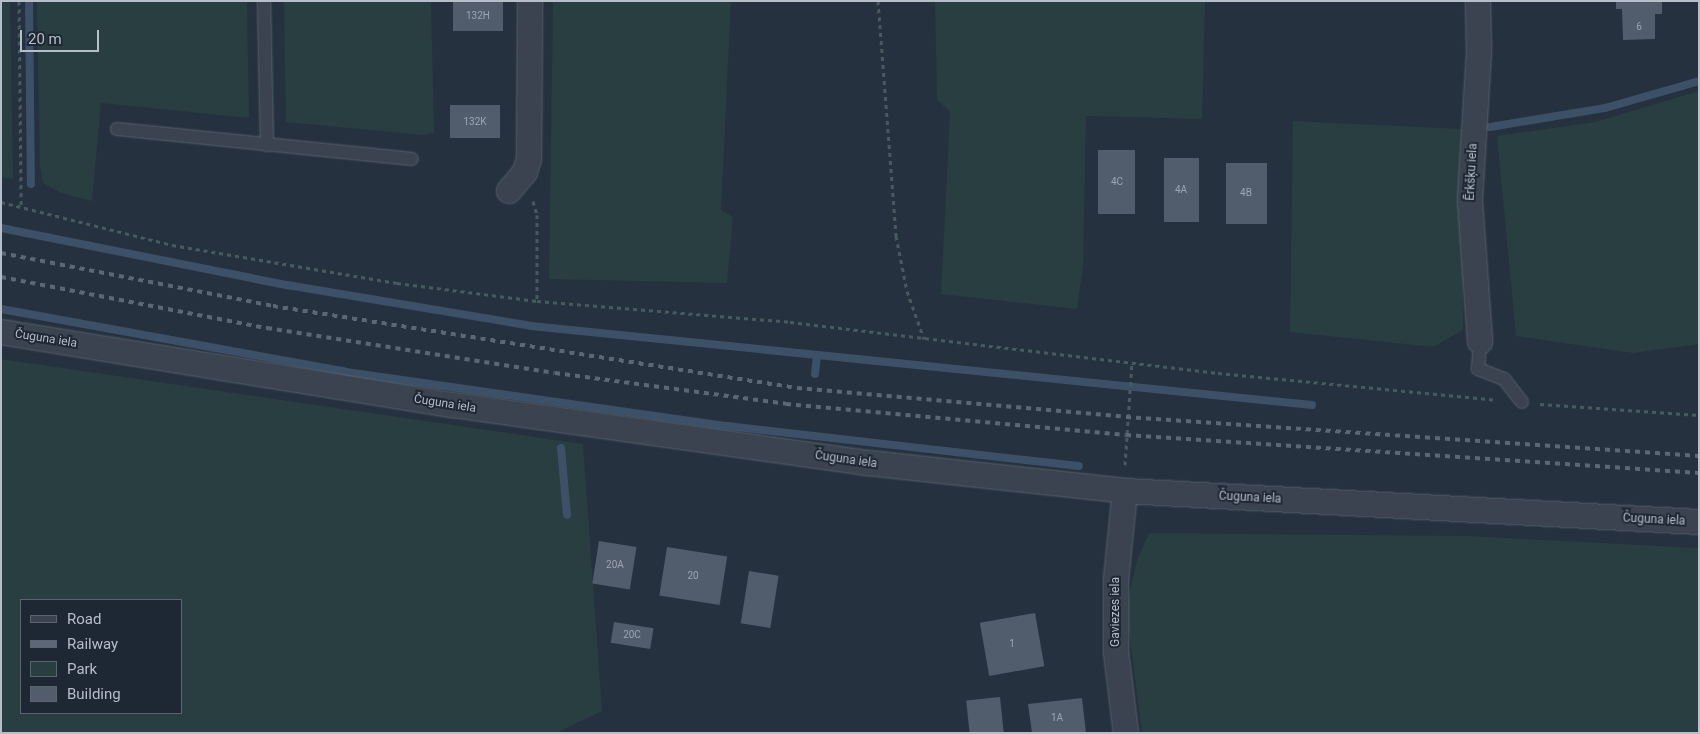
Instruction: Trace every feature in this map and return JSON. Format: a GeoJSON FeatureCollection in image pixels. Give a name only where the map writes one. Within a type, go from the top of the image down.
{"type":"FeatureCollection","features":[{"type":"Feature","properties":{"kind":"street"},"geometry":{"type":"LineString","coordinates":[[510,191],[525,172],[529,159],[530,1]]}},
{"type":"Feature","properties":{"kind":"street","name":"Ērkšķu iela"},"geometry":{"type":"LineString","coordinates":[[1478,1],[1479,52],[1470,201],[1480,342]]}},
{"type":"Feature","properties":{"kind":"street","name":"Čuguna iela"},"geometry":{"type":"LineString","coordinates":[[1,332],[454,405],[868,463],[1125,491],[1699,522]]}},
{"type":"Feature","properties":{"kind":"street","name":"Gaviezes iela"},"geometry":{"type":"LineString","coordinates":[[1125,491],[1116,580],[1116,652],[1126,733]]}},
{"type":"Feature","properties":{"kind":"lane"},"geometry":{"type":"LineString","coordinates":[[264,1],[267,144]]}},
{"type":"Feature","properties":{"kind":"lane"},"geometry":{"type":"LineString","coordinates":[[117,129],[411,158]]}},
{"type":"Feature","properties":{"kind":"lane"},"geometry":{"type":"LineString","coordinates":[[1480,342],[1478,368],[1504,379],[1522,402]]}},
{"type":"Feature","properties":{"kind":"path"},"geometry":{"type":"LineString","coordinates":[[19,1],[20,207]]}},
{"type":"Feature","properties":{"kind":"path"},"geometry":{"type":"LineString","coordinates":[[878,1],[896,236],[907,291],[924,338]]}},
{"type":"Feature","properties":{"kind":"path"},"geometry":{"type":"LineString","coordinates":[[1,202],[172,245],[232,257],[396,284],[537,301],[790,322],[1132,363],[1522,402],[1699,415]]}},
{"type":"Feature","properties":{"kind":"path"},"geometry":{"type":"LineString","coordinates":[[537,215],[537,301]]}},
{"type":"Feature","properties":{"kind":"path"},"geometry":{"type":"LineString","coordinates":[[1125,491],[1126,418],[1132,363]]}},
{"type":"Feature","properties":{"kind":"green space"},"geometry":{"type":"Polygon","coordinates":[[[1,1],[10,1],[13,179],[1,177],[1,1]]]}},
{"type":"Feature","properties":{"kind":"green space"},"geometry":{"type":"Polygon","coordinates":[[[37,1],[247,1],[249,118],[101,103],[92,201],[61,193],[43,183],[40,165],[37,1]]]}},
{"type":"Feature","properties":{"kind":"green space"},"geometry":{"type":"Polygon","coordinates":[[[284,1],[431,1],[434,133],[423,135],[286,122],[284,1]]]}},
{"type":"Feature","properties":{"kind":"green space"},"geometry":{"type":"Polygon","coordinates":[[[553,1],[731,1],[721,210],[733,217],[727,283],[549,279],[553,1]]]}},
{"type":"Feature","properties":{"kind":"green space"},"geometry":{"type":"Polygon","coordinates":[[[935,1],[1205,1],[1202,119],[1086,116],[1083,266],[1077,309],[941,294],[950,112],[937,99],[935,1]]]}},
{"type":"Feature","properties":{"kind":"green space"},"geometry":{"type":"Polygon","coordinates":[[[1699,91],[1699,344],[1633,353],[1516,336],[1497,136],[1595,122],[1699,91]]]}},
{"type":"Feature","properties":{"kind":"green space"},"geometry":{"type":"Polygon","coordinates":[[[1293,121],[1463,129],[1463,330],[1433,347],[1290,332],[1293,121]]]}},
{"type":"Feature","properties":{"kind":"green space"},"geometry":{"type":"Polygon","coordinates":[[[1,359],[583,444],[602,711],[556,733],[1,733],[1,359]]]}},
{"type":"Feature","properties":{"kind":"green space"},"geometry":{"type":"Polygon","coordinates":[[[1149,533],[1468,536],[1699,548],[1699,733],[1142,733],[1126,608],[1137,560],[1149,533]]]}},
{"type":"Feature","properties":{"kind":"building"},"geometry":{"type":"Polygon","coordinates":[[[453,1],[503,1],[503,31],[453,31],[453,1]]]}},
{"type":"Feature","properties":{"kind":"building"},"geometry":{"type":"Polygon","coordinates":[[[1616,1],[1662,1],[1662,14],[1655,14],[1655,39],[1623,40],[1622,9],[1616,9],[1616,1]]]}},
{"type":"Feature","properties":{"kind":"building"},"geometry":{"type":"Polygon","coordinates":[[[450,105],[500,105],[500,138],[450,138],[450,105]]]}},
{"type":"Feature","properties":{"kind":"building"},"geometry":{"type":"Polygon","coordinates":[[[1098,150],[1135,150],[1135,214],[1098,214],[1098,150]]]}},
{"type":"Feature","properties":{"kind":"building"},"geometry":{"type":"Polygon","coordinates":[[[1164,158],[1199,158],[1199,222],[1164,222],[1164,158]]]}},
{"type":"Feature","properties":{"kind":"building"},"geometry":{"type":"Polygon","coordinates":[[[1226,163],[1267,163],[1267,224],[1226,224],[1226,163]]]}},
{"type":"Feature","properties":{"kind":"building"},"geometry":{"type":"Polygon","coordinates":[[[599,541],[637,547],[630,589],[592,583],[599,541]]]}},
{"type":"Feature","properties":{"kind":"building"},"geometry":{"type":"Polygon","coordinates":[[[667,547],[727,557],[720,605],[659,595],[667,547]]]}},
{"type":"Feature","properties":{"kind":"building"},"geometry":{"type":"Polygon","coordinates":[[[749,571],[779,576],[770,628],[741,623],[749,571]]]}},
{"type":"Feature","properties":{"kind":"building"},"geometry":{"type":"Polygon","coordinates":[[[1035,613],[1044,666],[989,676],[980,623],[1035,613]]]}},
{"type":"Feature","properties":{"kind":"building"},"geometry":{"type":"Polygon","coordinates":[[[614,622],[654,628],[650,649],[611,643],[614,622]]]}},
{"type":"Feature","properties":{"kind":"building"},"geometry":{"type":"Polygon","coordinates":[[[1000,697],[1004,733],[970,733],[966,701],[1000,697]]]}},
{"type":"Feature","properties":{"kind":"building"},"geometry":{"type":"Polygon","coordinates":[[[1082,698],[1086,733],[1032,733],[1028,704],[1082,698]]]}},
{"type":"Feature","properties":{"kind":"waterway"},"geometry":{"type":"LineString","coordinates":[[29,1],[31,184]]}},
{"type":"Feature","properties":{"kind":"waterway"},"geometry":{"type":"LineString","coordinates":[[1490,127],[1605,108],[1699,81]]}},
{"type":"Feature","properties":{"kind":"waterway"},"geometry":{"type":"LineString","coordinates":[[1,228],[287,285],[531,326],[1312,405]]}},
{"type":"Feature","properties":{"kind":"waterway"},"geometry":{"type":"LineString","coordinates":[[1,309],[346,372],[727,426],[1079,466]]}},
{"type":"Feature","properties":{"kind":"waterway"},"geometry":{"type":"LineString","coordinates":[[815,374],[817,356]]}},
{"type":"Feature","properties":{"kind":"waterway"},"geometry":{"type":"LineString","coordinates":[[561,448],[567,515]]}},
{"type":"Feature","properties":{"kind":"railway"},"geometry":{"type":"LineString","coordinates":[[1,253],[273,306],[797,388],[1126,417],[1699,456]]}},
{"type":"Feature","properties":{"kind":"railway"},"geometry":{"type":"LineString","coordinates":[[1,277],[267,328],[555,373],[786,404],[1126,435],[1699,473]]}}]}
